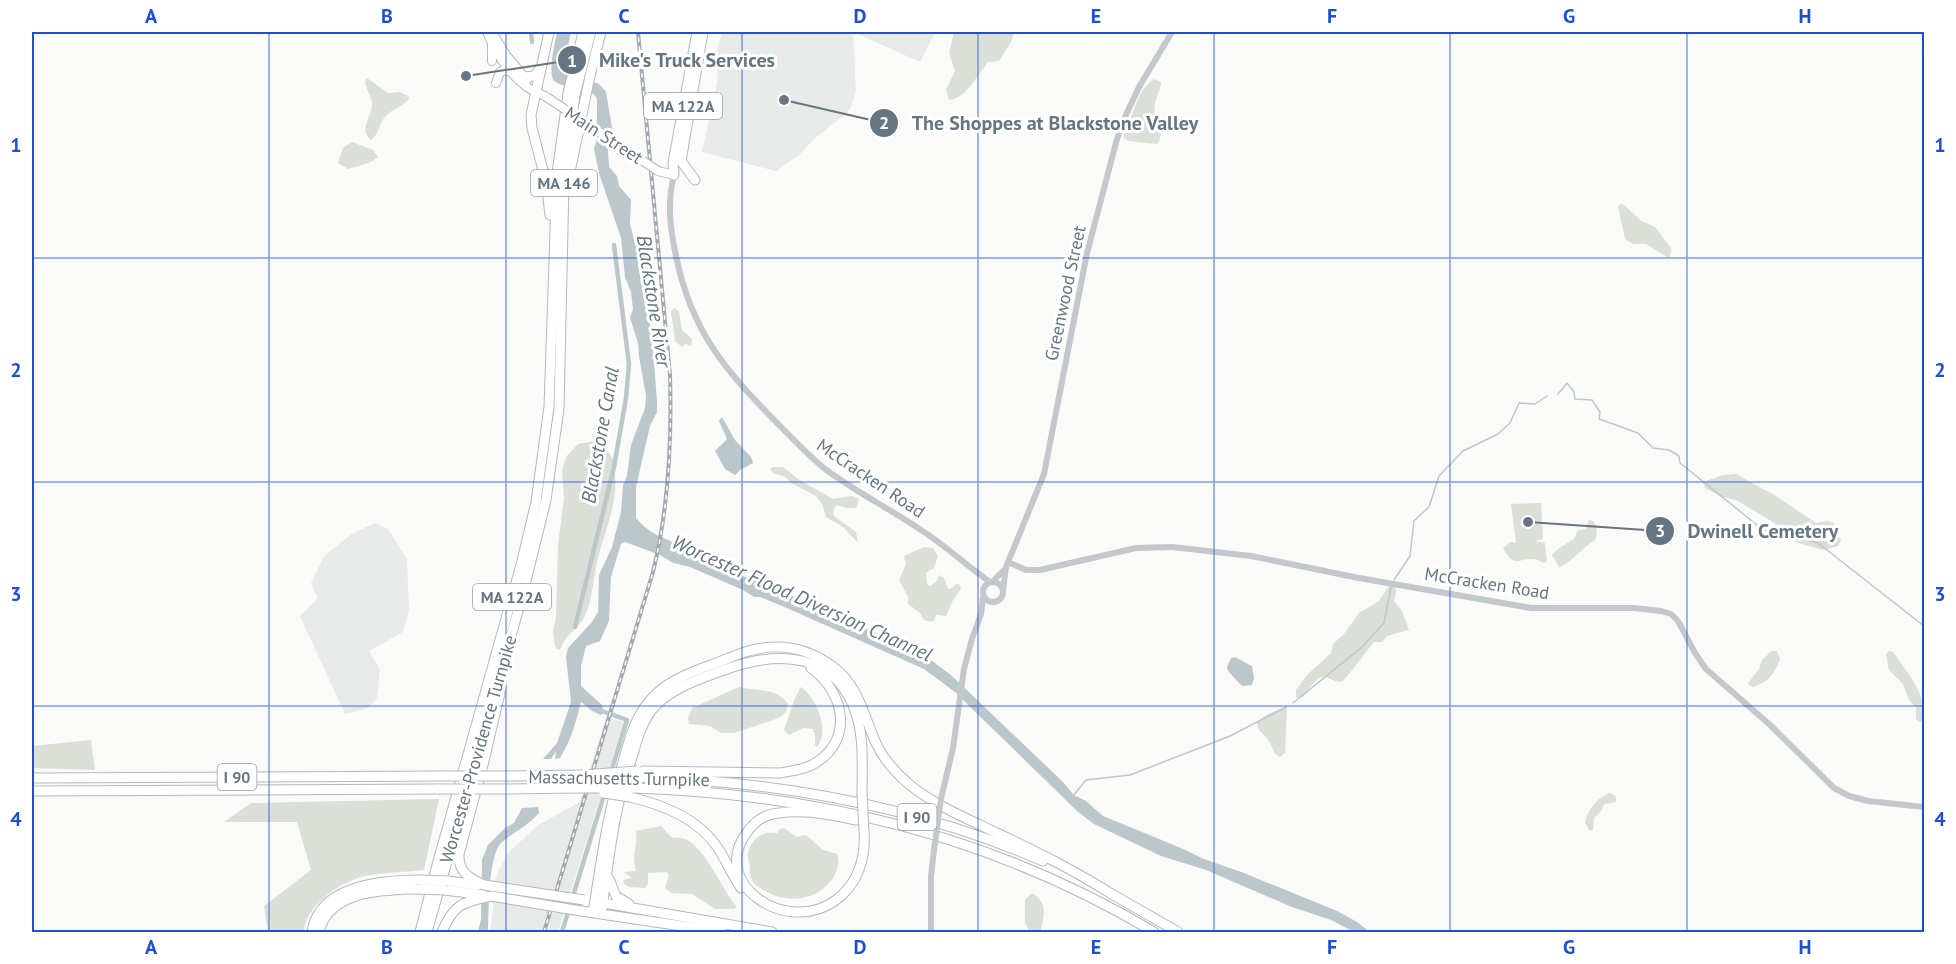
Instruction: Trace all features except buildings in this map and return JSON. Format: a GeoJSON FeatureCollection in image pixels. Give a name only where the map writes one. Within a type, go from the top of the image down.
{"type":"FeatureCollection","features":[{"type":"Feature","properties":{"kind":"highway"},"geometry":{"type":"LineString","coordinates":[[536,90],[549,32]]}},
{"type":"Feature","properties":{"kind":"highway","name":"Worcester-Providence Turnpike"},"geometry":{"type":"LineString","coordinates":[[581,74],[583,32]]}},
{"type":"Feature","properties":{"kind":"highway","name":"Worcester-Providence Turnpike"},"geometry":{"type":"LineString","coordinates":[[420,933],[503,632],[536,502],[549,407],[557,173],[591,32]]}},
{"type":"Feature","properties":{"kind":"highway","name":"MA 122A"},"geometry":{"type":"LineString","coordinates":[[576,95],[581,74],[601,32]]}},
{"type":"Feature","properties":{"kind":"highway","name":"MA 122A"},"geometry":{"type":"LineString","coordinates":[[674,175],[673,163],[697,32]]}},
{"type":"Feature","properties":{"kind":"highway"},"geometry":{"type":"LineString","coordinates":[[674,175],[681,160],[703,32]]}},
{"type":"Feature","properties":{"kind":"highway"},"geometry":{"type":"LineString","coordinates":[[525,77],[534,76],[540,69]]}},
{"type":"Feature","properties":{"kind":"highway","name":"MA 122A"},"geometry":{"type":"LineString","coordinates":[[536,90],[531,122],[546,182],[553,253]]}},
{"type":"Feature","properties":{"kind":"highway","name":"Worcester-Providence Turnpike"},"geometry":{"type":"LineString","coordinates":[[427,933],[542,523],[557,433],[561,385],[562,273],[576,95]]}},
{"type":"Feature","properties":{"kind":"highway"},"geometry":{"type":"LineString","coordinates":[[681,160],[695,180]]}},
{"type":"Feature","properties":{"kind":"highway"},"geometry":{"type":"LineString","coordinates":[[522,597],[519,620],[486,756],[459,849],[458,860],[461,869],[477,889],[491,896],[722,933]]}},
{"type":"Feature","properties":{"kind":"highway"},"geometry":{"type":"LineString","coordinates":[[597,913],[609,814],[631,732],[642,710],[660,690],[680,678],[745,651],[768,646],[794,648],[821,659],[845,678],[861,701],[877,745],[886,759],[908,783],[935,802],[1065,865],[1113,895]]}},
{"type":"Feature","properties":{"kind":"highway"},"geometry":{"type":"LineString","coordinates":[[599,902],[608,874],[619,801],[639,733],[651,711],[668,695],[713,674],[763,658],[788,658],[814,666],[838,681],[849,696],[860,730],[867,865],[859,884],[832,910],[803,918],[786,917],[763,908],[745,895],[715,843],[695,825],[631,793]]}},
{"type":"Feature","properties":{"kind":"highway"},"geometry":{"type":"LineString","coordinates":[[636,774],[780,773],[799,770],[813,764],[824,756],[836,741],[841,714],[833,690],[814,670],[795,660]]}},
{"type":"Feature","properties":{"kind":"highway"},"geometry":{"type":"LineString","coordinates":[[854,692],[864,728],[865,795]]}},
{"type":"Feature","properties":{"kind":"highway","name":"Massachusetts Turnpike"},"geometry":{"type":"LineString","coordinates":[[32,778],[636,774],[740,783],[872,804],[1004,845],[1113,895],[1178,933]]}},
{"type":"Feature","properties":{"kind":"highway","name":"Massachusetts Turnpike"},"geometry":{"type":"LineString","coordinates":[[32,791],[578,788],[631,793],[715,792],[766,797],[836,809],[932,834],[1041,874],[1095,900],[1154,933]]}},
{"type":"Feature","properties":{"kind":"highway"},"geometry":{"type":"LineString","coordinates":[[867,832],[862,861],[853,882],[835,901],[819,909],[801,913],[775,909],[760,901],[741,878],[737,861],[744,837],[761,819],[779,812],[830,815],[910,832],[932,834]]}},
{"type":"Feature","properties":{"kind":"highway"},"geometry":{"type":"LineString","coordinates":[[415,933],[437,865]]}},
{"type":"Feature","properties":{"kind":"highway"},"geometry":{"type":"LineString","coordinates":[[608,874],[616,896],[639,909]]}},
{"type":"Feature","properties":{"kind":"highway"},"geometry":{"type":"LineString","coordinates":[[312,933],[317,918],[337,896],[375,884],[446,886],[584,900],[772,933]]}},
{"type":"Feature","properties":{"kind":"highway"},"geometry":{"type":"LineString","coordinates":[[319,933],[321,924],[328,914],[349,898],[419,885]]}},
{"type":"Feature","properties":{"kind":"highway"},"geometry":{"type":"LineString","coordinates":[[442,933],[456,908],[477,889]]}},
{"type":"Feature","properties":{"kind":"main road","name":"Main Street"},"geometry":{"type":"LineString","coordinates":[[487,32],[492,44],[513,73],[529,89],[536,90]]}},
{"type":"Feature","properties":{"kind":"main road","name":"Main Street"},"geometry":{"type":"LineString","coordinates":[[492,32],[506,55],[536,90],[658,171],[674,175]]}},
{"type":"Feature","properties":{"kind":"main road"},"geometry":{"type":"LineString","coordinates":[[492,44],[492,61]]}},
{"type":"Feature","properties":{"kind":"main road"},"geometry":{"type":"LineString","coordinates":[[496,83],[500,72],[505,70],[513,73]]}},
{"type":"Feature","properties":{"kind":"street","name":"Greenwood Street"},"geometry":{"type":"LineString","coordinates":[[1003,590],[1007,565],[1044,474],[1087,253],[1117,139],[1134,98],[1172,32]]}},
{"type":"Feature","properties":{"kind":"street","name":"McCracken Road"},"geometry":{"type":"LineString","coordinates":[[674,175],[669,210],[679,275],[693,314],[706,339],[742,388],[812,458],[846,483],[947,547],[975,572],[991,582]]}},
{"type":"Feature","properties":{"kind":"street","name":"McCracken Road"},"geometry":{"type":"LineString","coordinates":[[1007,565],[1026,570],[1041,570],[1136,548],[1180,547],[1251,556],[1329,573],[1531,608],[1634,608],[1661,611],[1671,614],[1678,621],[1706,669],[1768,723],[1834,788],[1849,796],[1868,801],[1924,807]]}},
{"type":"Feature","properties":{"kind":"street","name":"Greenwood Street"},"geometry":{"type":"LineString","coordinates":[[991,582],[1007,565]]}},
{"type":"Feature","properties":{"kind":"street","name":"McCracken Road"},"geometry":{"type":"LineString","coordinates":[[975,572],[983,593]]}},
{"type":"Feature","properties":{"kind":"street"},"geometry":{"type":"LineString","coordinates":[[931,933],[931,876],[934,850],[941,799],[953,748],[962,682],[970,645],[981,614],[985,585],[991,582],[999,584],[1003,590],[1001,598],[981,614]]}},
{"type":"Feature","properties":{"kind":"street"},"geometry":{"type":"LineString","coordinates":[[983,593],[987,601],[993,603]]}},
{"type":"Feature","properties":{"kind":"shaded area"},"geometry":{"type":"Polygon","coordinates":[[[558,32],[571,32],[564,72],[599,84],[606,92],[612,128],[608,151],[609,167],[617,176],[619,186],[631,200],[630,224],[652,338],[657,401],[657,412],[650,426],[636,487],[636,518],[654,533],[728,569],[923,654],[952,676],[1074,795],[1086,801],[1103,816],[1204,859],[1337,911],[1370,932],[1354,932],[1331,920],[1292,907],[1206,870],[1161,856],[1094,824],[1077,811],[955,692],[924,669],[789,609],[760,597],[754,597],[690,567],[673,563],[660,555],[625,542],[621,544],[611,577],[609,621],[600,641],[586,646],[581,666],[581,686],[602,705],[604,713],[601,715],[592,711],[581,702],[573,731],[560,758],[555,759],[556,751],[551,759],[543,759],[557,743],[571,702],[566,657],[568,648],[598,612],[599,575],[612,547],[621,512],[623,485],[627,476],[631,445],[645,408],[646,396],[638,343],[630,318],[633,309],[631,292],[625,277],[621,238],[599,173],[594,149],[597,139],[597,99],[589,91],[553,80],[552,56],[558,32]]]}},
{"type":"Feature","properties":{"kind":"shaded area"},"geometry":{"type":"Polygon","coordinates":[[[722,32],[853,32],[856,91],[850,109],[800,154],[776,171],[702,152],[718,79],[715,56],[722,32]]]}},
{"type":"Feature","properties":{"kind":"shaded area"},"geometry":{"type":"Polygon","coordinates":[[[853,32],[935,32],[920,62],[853,32]]]}},
{"type":"Feature","properties":{"kind":"shaded area"},"geometry":{"type":"Polygon","coordinates":[[[954,32],[1014,32],[1011,42],[999,61],[988,62],[966,91],[955,99],[949,100],[946,90],[955,71],[949,53],[954,32]]]}},
{"type":"Feature","properties":{"kind":"shaded area"},"geometry":{"type":"Polygon","coordinates":[[[367,78],[388,93],[400,92],[409,99],[387,115],[371,140],[366,131],[372,107],[365,82],[367,78]]]}},
{"type":"Feature","properties":{"kind":"shaded area"},"geometry":{"type":"Polygon","coordinates":[[[1154,79],[1161,82],[1155,103],[1155,115],[1164,123],[1159,141],[1157,144],[1128,141],[1124,138],[1124,133],[1142,91],[1154,79]]]}},
{"type":"Feature","properties":{"kind":"shaded area"},"geometry":{"type":"Polygon","coordinates":[[[352,142],[373,150],[378,157],[369,163],[348,169],[338,163],[343,148],[352,142]]]}},
{"type":"Feature","properties":{"kind":"shaded area"},"geometry":{"type":"Polygon","coordinates":[[[1623,204],[1640,220],[1655,227],[1671,248],[1669,258],[1646,244],[1633,244],[1625,239],[1618,207],[1623,204]]]}},
{"type":"Feature","properties":{"kind":"shaded area"},"geometry":{"type":"Polygon","coordinates":[[[674,308],[679,311],[682,330],[692,339],[691,346],[685,344],[682,347],[675,341],[671,312],[674,308]]]}},
{"type":"Feature","properties":{"kind":"shaded area"},"geometry":{"type":"Polygon","coordinates":[[[722,417],[735,440],[751,457],[753,463],[735,475],[725,469],[715,451],[727,439],[719,421],[722,417]]]}},
{"type":"Feature","properties":{"kind":"shaded area"},"geometry":{"type":"Polygon","coordinates":[[[602,440],[614,464],[613,506],[598,558],[588,609],[582,621],[558,650],[555,646],[553,631],[556,618],[558,545],[564,498],[562,470],[566,457],[578,444],[602,440]]]}},
{"type":"Feature","properties":{"kind":"shaded area"},"geometry":{"type":"Polygon","coordinates":[[[783,467],[798,479],[833,499],[852,496],[858,498],[856,508],[836,505],[833,512],[834,516],[856,532],[858,543],[843,527],[826,517],[822,504],[816,496],[785,477],[773,473],[770,469],[783,467]]]}},
{"type":"Feature","properties":{"kind":"shaded area"},"geometry":{"type":"Polygon","coordinates":[[[1736,474],[1776,496],[1816,523],[1828,521],[1833,523],[1841,540],[1838,546],[1823,550],[1795,542],[1773,522],[1736,500],[1722,497],[1705,488],[1703,482],[1723,475],[1736,474]]]}},
{"type":"Feature","properties":{"kind":"shaded area"},"geometry":{"type":"Polygon","coordinates":[[[1541,503],[1543,539],[1535,541],[1545,543],[1547,561],[1544,563],[1534,559],[1514,560],[1503,548],[1510,542],[1516,543],[1511,504],[1541,503]]]}},
{"type":"Feature","properties":{"kind":"shaded area"},"geometry":{"type":"Polygon","coordinates":[[[1589,520],[1596,526],[1595,540],[1559,567],[1552,555],[1575,538],[1577,531],[1586,529],[1589,520]]]}},
{"type":"Feature","properties":{"kind":"shaded area"},"geometry":{"type":"Polygon","coordinates":[[[375,523],[388,529],[407,559],[409,611],[403,632],[369,651],[380,669],[377,698],[368,708],[345,714],[300,616],[318,598],[311,583],[324,556],[353,533],[375,523]]]}},
{"type":"Feature","properties":{"kind":"shaded area"},"geometry":{"type":"Polygon","coordinates":[[[924,547],[933,548],[938,556],[934,568],[926,573],[927,584],[930,586],[936,582],[939,575],[944,578],[948,589],[959,584],[961,589],[946,616],[936,615],[934,621],[931,622],[924,620],[920,613],[908,604],[908,597],[899,580],[906,564],[904,556],[924,547]]]}},
{"type":"Feature","properties":{"kind":"shaded area"},"geometry":{"type":"Polygon","coordinates":[[[1395,584],[1394,601],[1402,611],[1409,630],[1387,636],[1382,642],[1374,642],[1342,682],[1326,677],[1321,678],[1303,697],[1296,698],[1296,690],[1307,675],[1331,653],[1333,644],[1344,634],[1359,613],[1379,601],[1389,586],[1395,584]]]}},
{"type":"Feature","properties":{"kind":"shaded area"},"geometry":{"type":"Polygon","coordinates":[[[1772,651],[1777,651],[1780,659],[1773,673],[1759,685],[1753,687],[1749,685],[1748,683],[1759,669],[1762,660],[1772,651]]]}},
{"type":"Feature","properties":{"kind":"shaded area"},"geometry":{"type":"Polygon","coordinates":[[[1889,651],[1893,652],[1916,685],[1923,703],[1923,721],[1916,719],[1916,707],[1909,700],[1903,684],[1889,670],[1886,654],[1889,651]]]}},
{"type":"Feature","properties":{"kind":"shaded area"},"geometry":{"type":"Polygon","coordinates":[[[1235,657],[1252,666],[1254,678],[1252,685],[1242,686],[1228,671],[1227,667],[1231,658],[1235,657]]]}},
{"type":"Feature","properties":{"kind":"shaded area"},"geometry":{"type":"Polygon","coordinates":[[[739,687],[779,695],[788,704],[786,712],[779,718],[734,733],[721,733],[710,726],[689,724],[688,718],[692,708],[739,687]]]}},
{"type":"Feature","properties":{"kind":"shaded area"},"geometry":{"type":"Polygon","coordinates":[[[801,687],[812,699],[820,715],[822,732],[817,747],[813,729],[803,728],[789,735],[784,730],[801,687]]]}},
{"type":"Feature","properties":{"kind":"shaded area"},"geometry":{"type":"Polygon","coordinates":[[[1287,706],[1285,753],[1280,757],[1260,730],[1257,722],[1266,715],[1287,706]]]}},
{"type":"Feature","properties":{"kind":"shaded area"},"geometry":{"type":"Polygon","coordinates":[[[606,717],[624,722],[558,932],[490,932],[495,879],[507,854],[538,825],[580,802],[606,717]]]}},
{"type":"Feature","properties":{"kind":"shaded area"},"geometry":{"type":"Polygon","coordinates":[[[91,740],[95,770],[32,768],[32,746],[91,740]]]}},
{"type":"Feature","properties":{"kind":"shaded area"},"geometry":{"type":"Polygon","coordinates":[[[1610,793],[1616,796],[1616,802],[1604,804],[1602,810],[1594,818],[1593,830],[1590,831],[1585,823],[1588,813],[1597,801],[1610,793]]]}},
{"type":"Feature","properties":{"kind":"shaded area"},"geometry":{"type":"Polygon","coordinates":[[[439,799],[424,870],[358,878],[340,886],[315,906],[304,932],[268,932],[264,906],[311,870],[297,822],[224,822],[251,803],[439,799]]]}},
{"type":"Feature","properties":{"kind":"shaded area"},"geometry":{"type":"Polygon","coordinates":[[[538,807],[539,813],[535,817],[497,848],[490,883],[488,929],[487,932],[478,932],[481,919],[482,860],[488,845],[505,828],[514,823],[522,808],[538,807]]]}},
{"type":"Feature","properties":{"kind":"shaded area"},"geometry":{"type":"Polygon","coordinates":[[[661,826],[671,837],[685,839],[700,851],[737,907],[735,909],[715,909],[692,894],[671,893],[665,888],[669,875],[666,872],[648,873],[648,884],[645,888],[629,887],[624,884],[623,880],[632,878],[624,872],[636,871],[634,861],[636,831],[661,826]]]}},
{"type":"Feature","properties":{"kind":"shaded area"},"geometry":{"type":"Polygon","coordinates":[[[784,828],[797,837],[806,835],[823,850],[837,854],[838,867],[834,876],[819,892],[803,898],[786,898],[769,893],[756,885],[750,877],[748,856],[751,844],[762,834],[777,833],[784,828]]]}},
{"type":"Feature","properties":{"kind":"shaded area"},"geometry":{"type":"Polygon","coordinates":[[[1032,893],[1038,897],[1043,906],[1041,932],[1030,932],[1025,923],[1025,900],[1032,893]]]}},
{"type":"Feature","properties":{"kind":"waterway","name":"Blackstone Canal"},"geometry":{"type":"LineString","coordinates":[[531,32],[532,42]]}},
{"type":"Feature","properties":{"kind":"waterway","name":"Blackstone Canal"},"geometry":{"type":"LineString","coordinates":[[575,627],[614,467],[626,398],[629,364],[614,245]]}},
{"type":"Feature","properties":{"kind":"waterway"},"geometry":{"type":"LineString","coordinates":[[1558,394],[1567,383],[1574,392],[1575,399],[1592,400],[1600,412],[1599,419],[1638,433],[1653,448],[1669,450],[1679,456],[1680,463],[1762,529],[1818,543],[1924,626]]}},
{"type":"Feature","properties":{"kind":"waterway"},"geometry":{"type":"LineString","coordinates":[[1394,580],[1410,556],[1414,521],[1429,507],[1439,476],[1463,451],[1498,434],[1510,423],[1519,403],[1535,404],[1547,396]]}},
{"type":"Feature","properties":{"kind":"waterway"},"geometry":{"type":"LineString","coordinates":[[1293,703],[1362,647],[1384,623],[1391,587]]}},
{"type":"Feature","properties":{"kind":"waterway"},"geometry":{"type":"LineString","coordinates":[[1073,796],[1086,780],[1130,775],[1230,736],[1286,707]]}},
{"type":"Feature","properties":{"kind":"waterway"},"geometry":{"type":"LineString","coordinates":[[562,932],[627,720],[599,710]]}},
{"type":"Feature","properties":{"kind":"railway"},"geometry":{"type":"LineString","coordinates":[[544,932],[653,572],[666,499],[670,450],[670,375],[638,32]]}},
{"type":"Feature","properties":{"kind":"place","name":"Mike's Truck Services"},"geometry":{"type":"Point","coordinates":[466,76]}},
{"type":"Feature","properties":{"kind":"place","name":"The Shoppes at Blackstone Valley"},"geometry":{"type":"Point","coordinates":[784,100]}},
{"type":"Feature","properties":{"kind":"place","name":"Dwinell Cemetery"},"geometry":{"type":"Point","coordinates":[1528,522]}},
{"type":"Feature","properties":{"kind":"water label","name":"Blackstone River"},"geometry":{"type":"Point","coordinates":[654,301]}},
{"type":"Feature","properties":{"kind":"water label","name":"Worcester Flood Diversion Channel"},"geometry":{"type":"Point","coordinates":[802,598]}}]}
